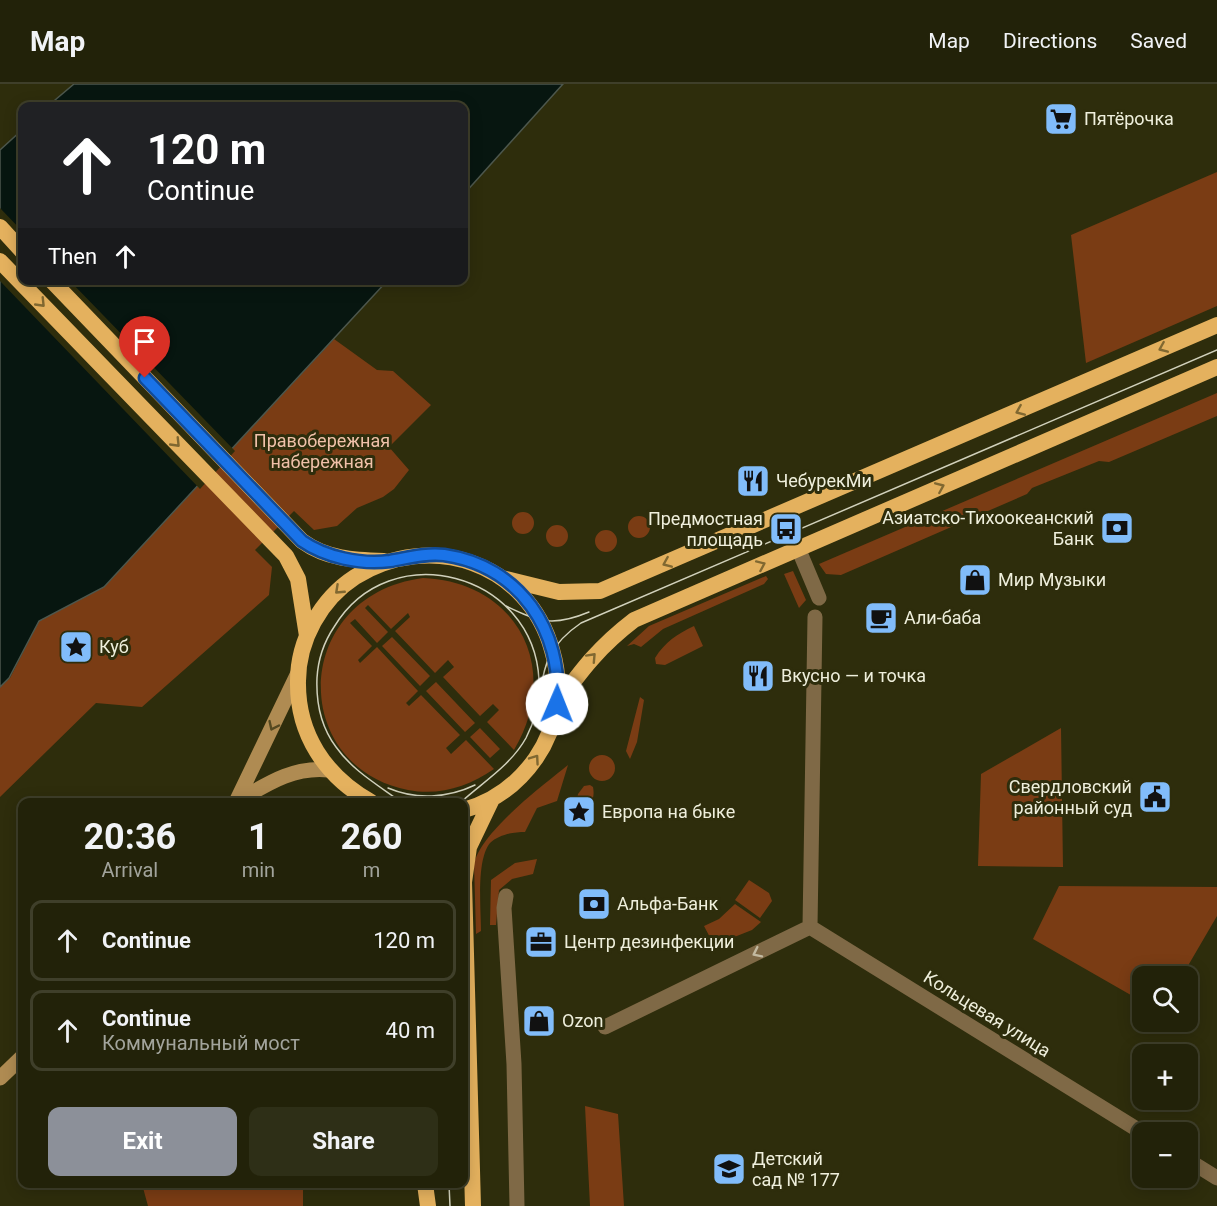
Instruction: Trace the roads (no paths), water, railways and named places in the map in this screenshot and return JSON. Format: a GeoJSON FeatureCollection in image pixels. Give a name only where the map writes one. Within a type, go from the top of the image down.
{"type":"FeatureCollection","features":[{"type":"Feature","properties":{"kind":"highway"},"geometry":{"type":"LineString","coordinates":[[0,227],[18,246]]}},
{"type":"Feature","properties":{"kind":"highway"},"geometry":{"type":"LineString","coordinates":[[0,261],[18,280]]}},
{"type":"Feature","properties":{"kind":"highway"},"geometry":{"type":"LineString","coordinates":[[23,285],[286,556],[298,579],[307,636]]}},
{"type":"Feature","properties":{"kind":"highway"},"geometry":{"type":"LineString","coordinates":[[56,285],[302,541],[318,552],[356,560],[388,561]]}},
{"type":"Feature","properties":{"kind":"highway"},"geometry":{"type":"LineString","coordinates":[[502,578],[559,592],[600,591],[1217,325]]}},
{"type":"Feature","properties":{"kind":"highway"},"geometry":{"type":"LineString","coordinates":[[557,704],[583,667],[602,647],[634,620],[1217,367]]}},
{"type":"Feature","properties":{"kind":"highway"},"geometry":{"type":"LineString","coordinates":[[363,798],[354,793],[329,770],[314,750],[306,732],[300,713],[298,673],[307,636],[324,607],[348,582],[367,570],[388,561],[410,556],[444,555],[486,568],[502,578],[529,602],[548,633],[557,668],[557,704],[551,728],[541,750],[527,770],[510,787],[492,799],[468,808]]}},
{"type":"Feature","properties":{"kind":"highway"},"geometry":{"type":"LineString","coordinates":[[468,854],[469,847],[492,799]]}},
{"type":"Feature","properties":{"kind":"highway"},"geometry":{"type":"LineString","coordinates":[[468,1026],[473,1206]]}},
{"type":"Feature","properties":{"kind":"highway"},"geometry":{"type":"LineString","coordinates":[[426,1188],[428,1206]]}},
{"type":"Feature","properties":{"kind":"main road"},"geometry":{"type":"LineString","coordinates":[[239,798],[298,673]]}},
{"type":"Feature","properties":{"kind":"main road"},"geometry":{"type":"LineString","coordinates":[[244,798],[290,773],[313,769],[329,770]]}},
{"type":"Feature","properties":{"kind":"main road"},"geometry":{"type":"LineString","coordinates":[[0,1078],[18,1062]]}},
{"type":"Feature","properties":{"kind":"street"},"geometry":{"type":"LineString","coordinates":[[798,548],[819,598]]}},
{"type":"Feature","properties":{"kind":"street"},"geometry":{"type":"LineString","coordinates":[[605,1027],[810,927],[815,617]]}},
{"type":"Feature","properties":{"kind":"street"},"geometry":{"type":"LineString","coordinates":[[506,896],[504,908],[514,1064],[517,1206]]}},
{"type":"Feature","properties":{"kind":"street","name":"Кольцевая улица"},"geometry":{"type":"LineString","coordinates":[[810,927],[1132,1126]]}},
{"type":"Feature","properties":{"kind":"street"},"geometry":{"type":"LineString","coordinates":[[1198,1167],[1217,1178]]}},
{"type":"Feature","properties":{"kind":"tram line"},"geometry":{"type":"LineString","coordinates":[[466,798],[505,765],[520,748],[533,721],[547,663],[564,636],[581,623],[1217,350]]}},
{"type":"Feature","properties":{"kind":"tram line"},"geometry":{"type":"LineString","coordinates":[[395,798],[366,777],[343,756],[323,723],[319,705],[318,671],[324,645],[334,627],[359,598],[389,581],[422,575],[456,578],[487,592],[513,614],[531,643],[539,680]]}},
{"type":"Feature","properties":{"kind":"tram line"},"geometry":{"type":"LineString","coordinates":[[506,606],[546,621],[565,620],[589,612]]}},
{"type":"Feature","properties":{"kind":"tram line"},"geometry":{"type":"LineString","coordinates":[[388,788],[399,792],[432,796],[454,793],[475,785]]}},
{"type":"Feature","properties":{"kind":"tram line"},"geometry":{"type":"LineString","coordinates":[[449,1188],[450,1206]]}},
{"type":"Feature","properties":{"kind":"place","name":"Пятёрочка"},"geometry":{"type":"Point","coordinates":[1061,119]}},
{"type":"Feature","properties":{"kind":"place","name":"ЧебурекМи"},"geometry":{"type":"Point","coordinates":[753,481]}},
{"type":"Feature","properties":{"kind":"place","name":"Азиатско-Тихоокеанский Банк"},"geometry":{"type":"Point","coordinates":[1117,528]}},
{"type":"Feature","properties":{"kind":"place","name":"Предмостная площадь"},"geometry":{"type":"Point","coordinates":[786,529]}},
{"type":"Feature","properties":{"kind":"place","name":"Мир Музыки"},"geometry":{"type":"Point","coordinates":[975,580]}},
{"type":"Feature","properties":{"kind":"place","name":"Али-баба"},"geometry":{"type":"Point","coordinates":[881,618]}},
{"type":"Feature","properties":{"kind":"place","name":"Куб"},"geometry":{"type":"Point","coordinates":[76,647]}},
{"type":"Feature","properties":{"kind":"place","name":"Вкусно — и точка"},"geometry":{"type":"Point","coordinates":[758,676]}},
{"type":"Feature","properties":{"kind":"place","name":"Свердловский районный суд"},"geometry":{"type":"Point","coordinates":[1155,797]}},
{"type":"Feature","properties":{"kind":"place","name":"Европа на быке"},"geometry":{"type":"Point","coordinates":[579,812]}},
{"type":"Feature","properties":{"kind":"place","name":"Альфа-Банк"},"geometry":{"type":"Point","coordinates":[594,904]}},
{"type":"Feature","properties":{"kind":"place","name":"Центр дезинфекции"},"geometry":{"type":"Point","coordinates":[541,942]}},
{"type":"Feature","properties":{"kind":"place","name":"Ozon"},"geometry":{"type":"Point","coordinates":[539,1021]}},
{"type":"Feature","properties":{"kind":"place","name":"Детский сад № 177"},"geometry":{"type":"Point","coordinates":[729,1169]}},
{"type":"Feature","properties":{"kind":"park label","name":"Правобережная набережная"},"geometry":{"type":"Point","coordinates":[322,451]}}]}
